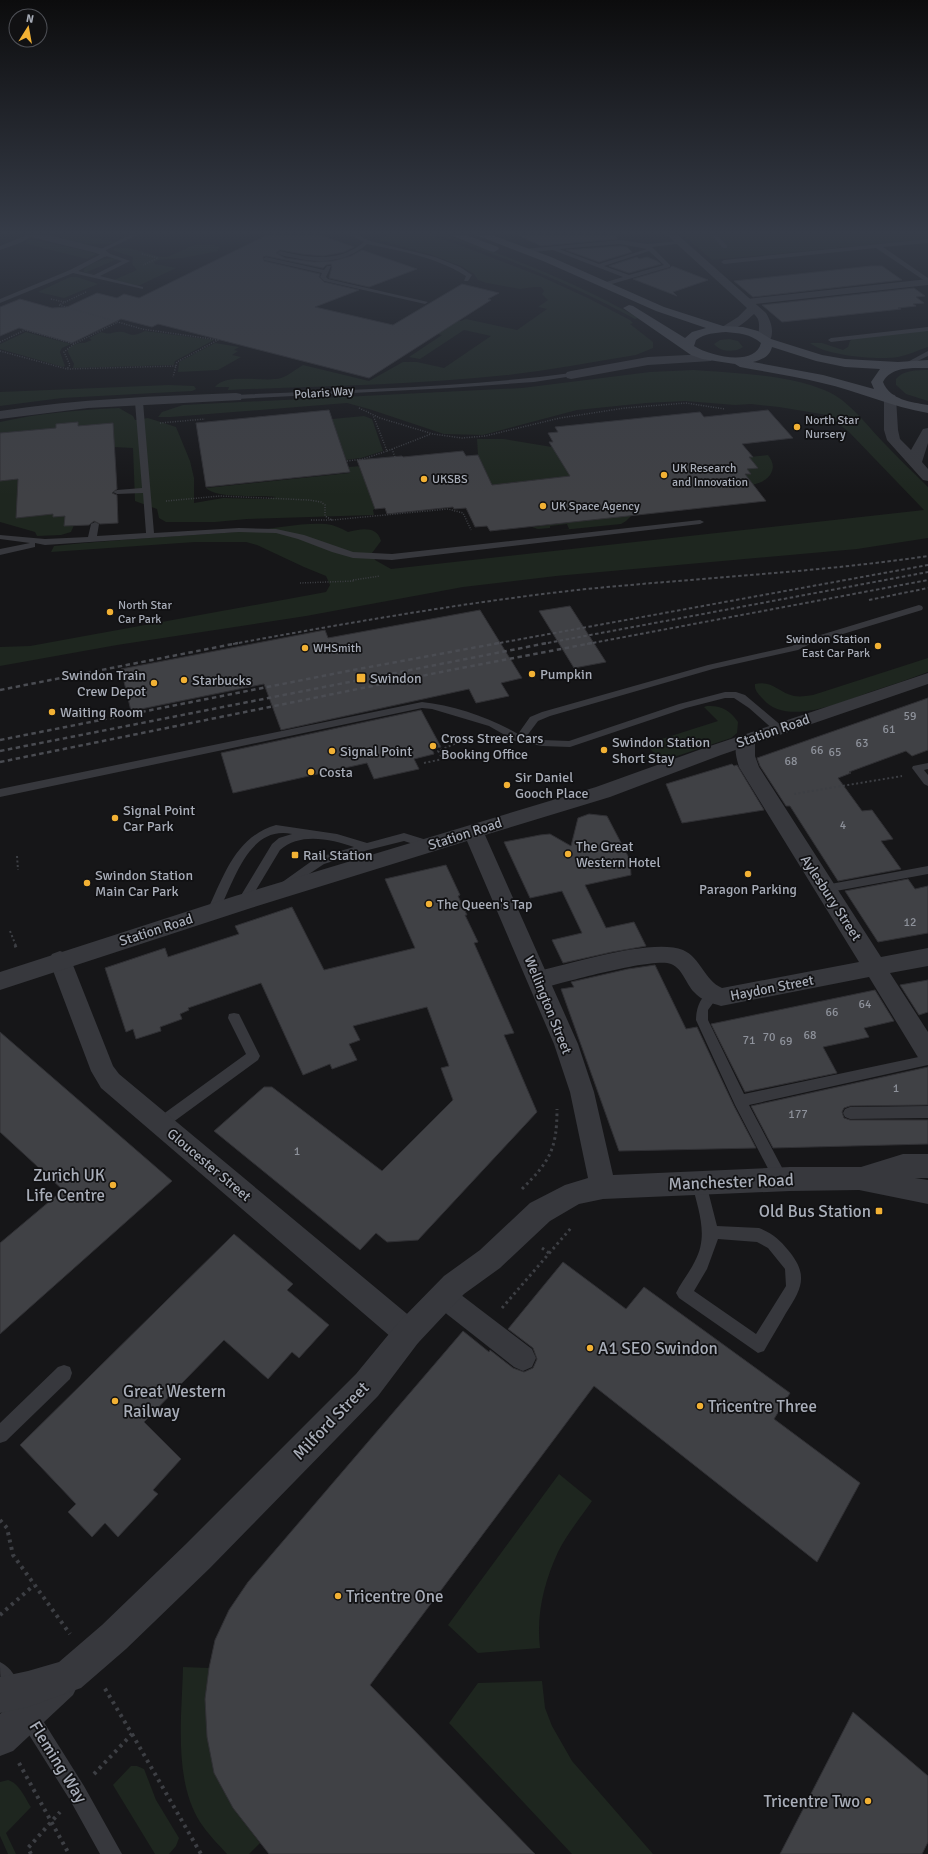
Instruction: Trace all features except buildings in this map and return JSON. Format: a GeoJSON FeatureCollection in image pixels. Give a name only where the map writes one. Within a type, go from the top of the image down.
{"type":"FeatureCollection","features":[{"type":"Feature","properties":{"kind":"main road"},"geometry":{"type":"LineString","coordinates":[[651,322],[692,351],[707,358],[823,379],[890,398],[904,404],[928,409]]}},
{"type":"Feature","properties":{"kind":"main road"},"geometry":{"type":"LineString","coordinates":[[699,322],[724,329],[747,332],[814,356],[845,363],[902,366],[928,364]]}},
{"type":"Feature","properties":{"kind":"main road"},"geometry":{"type":"LineString","coordinates":[[687,346],[690,339],[700,333],[724,329]]}},
{"type":"Feature","properties":{"kind":"main road"},"geometry":{"type":"LineString","coordinates":[[729,361],[744,360],[760,356],[766,349],[766,340]]}},
{"type":"Feature","properties":{"kind":"main road"},"geometry":{"type":"LineString","coordinates":[[890,398],[879,389],[877,382],[881,373],[902,366]]}},
{"type":"Feature","properties":{"kind":"street"},"geometry":{"type":"LineString","coordinates":[[724,329],[736,322]]}},
{"type":"Feature","properties":{"kind":"street"},"geometry":{"type":"LineString","coordinates":[[765,322],[766,340]]}},
{"type":"Feature","properties":{"kind":"street","name":"Polaris Way"},"geometry":{"type":"LineString","coordinates":[[648,361],[687,346]]}},
{"type":"Feature","properties":{"kind":"street","name":"Polaris Way"},"geometry":{"type":"LineString","coordinates":[[570,375],[648,361],[707,358]]}},
{"type":"Feature","properties":{"kind":"street","name":"Polaris Way"},"geometry":{"type":"LineString","coordinates":[[0,415],[64,406],[236,397]]}},
{"type":"Feature","properties":{"kind":"street"},"geometry":{"type":"LineString","coordinates":[[890,398],[891,430],[894,440],[915,461],[928,477]]}},
{"type":"Feature","properties":{"kind":"street"},"geometry":{"type":"LineString","coordinates":[[915,461],[919,446],[928,432]]}},
{"type":"Feature","properties":{"kind":"street","name":"Station Road"},"geometry":{"type":"LineString","coordinates":[[0,981],[60,960],[214,911],[473,830],[603,792],[928,678]]}},
{"type":"Feature","properties":{"kind":"street","name":"Aylesbury Street"},"geometry":{"type":"LineString","coordinates":[[746,741],[745,756],[747,764],[928,1052]]}},
{"type":"Feature","properties":{"kind":"street","name":"Wellington Street"},"geometry":{"type":"LineString","coordinates":[[473,830],[561,1032],[582,1092],[603,1187]]}},
{"type":"Feature","properties":{"kind":"street","name":"Haydon Street"},"geometry":{"type":"LineString","coordinates":[[539,980],[642,956],[657,954],[670,955],[687,963],[704,990],[721,997],[928,957]]}},
{"type":"Feature","properties":{"kind":"street","name":"Gloucester Street"},"geometry":{"type":"LineString","coordinates":[[60,960],[103,1071],[120,1091],[408,1333]]}},
{"type":"Feature","properties":{"kind":"street","name":"Manchester Road"},"geometry":{"type":"LineString","coordinates":[[859,1178],[903,1166],[928,1166]]}},
{"type":"Feature","properties":{"kind":"street","name":"Manchester Road"},"geometry":{"type":"LineString","coordinates":[[603,1187],[781,1179],[859,1178],[928,1192]]}},
{"type":"Feature","properties":{"kind":"street","name":"Milford Street"},"geometry":{"type":"LineString","coordinates":[[8,1708],[69,1676],[114,1637],[198,1556],[367,1385],[408,1333],[454,1285],[490,1259],[540,1212],[574,1193],[603,1187]]}},
{"type":"Feature","properties":{"kind":"street"},"geometry":{"type":"LineString","coordinates":[[442,1296],[523,1358]]}},
{"type":"Feature","properties":{"kind":"lane"},"geometry":{"type":"LineString","coordinates":[[830,340],[928,329]]}},
{"type":"Feature","properties":{"kind":"lane"},"geometry":{"type":"LineString","coordinates":[[902,366],[928,353]]}},
{"type":"Feature","properties":{"kind":"lane","name":"Polaris Way"},"geometry":{"type":"LineString","coordinates":[[236,397],[442,387],[534,380],[570,375]]}},
{"type":"Feature","properties":{"kind":"lane"},"geometry":{"type":"LineString","coordinates":[[140,402],[150,535]]}},
{"type":"Feature","properties":{"kind":"lane"},"geometry":{"type":"LineString","coordinates":[[117,492],[146,490]]}},
{"type":"Feature","properties":{"kind":"lane"},"geometry":{"type":"LineString","coordinates":[[0,552],[45,542],[262,530],[301,537],[353,555],[392,557],[700,522]]}},
{"type":"Feature","properties":{"kind":"lane"},"geometry":{"type":"LineString","coordinates":[[92,539],[95,524]]}},
{"type":"Feature","properties":{"kind":"lane"},"geometry":{"type":"LineString","coordinates":[[0,537],[45,542]]}},
{"type":"Feature","properties":{"kind":"lane"},"geometry":{"type":"LineString","coordinates":[[519,739],[534,720],[546,714],[711,667],[795,648],[807,642],[919,608]]}},
{"type":"Feature","properties":{"kind":"lane"},"geometry":{"type":"LineString","coordinates":[[0,793],[422,705],[433,706],[493,724],[519,739],[542,743],[570,744],[729,694],[736,695],[744,700],[779,729]]}},
{"type":"Feature","properties":{"kind":"lane"},"geometry":{"type":"LineString","coordinates":[[925,769],[928,782]]}},
{"type":"Feature","properties":{"kind":"lane"},"geometry":{"type":"LineString","coordinates":[[214,911],[245,849],[256,838],[271,830],[278,829],[343,839],[366,847]]}},
{"type":"Feature","properties":{"kind":"lane"},"geometry":{"type":"LineString","coordinates":[[243,902],[276,847],[283,841],[306,834]]}},
{"type":"Feature","properties":{"kind":"lane"},"geometry":{"type":"LineString","coordinates":[[278,891],[320,861],[404,837],[429,845]]}},
{"type":"Feature","properties":{"kind":"lane"},"geometry":{"type":"LineString","coordinates":[[825,889],[928,870]]}},
{"type":"Feature","properties":{"kind":"lane"},"geometry":{"type":"LineString","coordinates":[[713,995],[702,1009],[702,1020],[740,1101],[781,1179]]}},
{"type":"Feature","properties":{"kind":"lane"},"geometry":{"type":"LineString","coordinates":[[160,1124],[253,1056],[234,1018]]}},
{"type":"Feature","properties":{"kind":"lane"},"geometry":{"type":"LineString","coordinates":[[740,1101],[928,1060]]}},
{"type":"Feature","properties":{"kind":"lane"},"geometry":{"type":"LineString","coordinates":[[850,1113],[928,1112]]}},
{"type":"Feature","properties":{"kind":"lane"},"geometry":{"type":"LineString","coordinates":[[699,1183],[711,1232],[710,1246],[700,1270],[684,1293],[758,1345],[793,1288],[794,1278],[792,1266],[773,1243],[759,1235],[711,1232]]}},
{"type":"Feature","properties":{"kind":"lane"},"geometry":{"type":"LineString","coordinates":[[0,1435],[64,1373]]}},
{"type":"Feature","properties":{"kind":"lane","name":"Fleming Way"},"geometry":{"type":"LineString","coordinates":[[8,1708],[77,1793],[112,1854]]}},
{"type":"Feature","properties":{"kind":"path"},"geometry":{"type":"LineString","coordinates":[[67,369],[70,365],[64,352],[74,344],[119,322]]}},
{"type":"Feature","properties":{"kind":"path"},"geometry":{"type":"LineString","coordinates":[[0,342],[25,330],[74,344]]}},
{"type":"Feature","properties":{"kind":"path"},"geometry":{"type":"LineString","coordinates":[[0,351],[67,369],[176,366]]}},
{"type":"Feature","properties":{"kind":"path"},"geometry":{"type":"LineString","coordinates":[[354,407],[431,434],[448,437],[481,437],[560,418],[648,406],[686,403],[726,408]]}},
{"type":"Feature","properties":{"kind":"path"},"geometry":{"type":"LineString","coordinates":[[373,414],[387,451]]}},
{"type":"Feature","properties":{"kind":"path"},"geometry":{"type":"LineString","coordinates":[[141,425],[212,418]]}},
{"type":"Feature","properties":{"kind":"path"},"geometry":{"type":"LineString","coordinates":[[347,461],[363,459],[431,434]]}},
{"type":"Feature","properties":{"kind":"path"},"geometry":{"type":"LineString","coordinates":[[392,449],[395,457]]}},
{"type":"Feature","properties":{"kind":"path"},"geometry":{"type":"LineString","coordinates":[[147,503],[220,496],[310,500],[322,502],[325,505],[325,516],[332,520],[448,509],[463,513],[479,547]]}},
{"type":"Feature","properties":{"kind":"path"},"geometry":{"type":"LineString","coordinates":[[453,515],[456,512]]}},
{"type":"Feature","properties":{"kind":"path"},"geometry":{"type":"LineString","coordinates":[[403,514],[405,519]]}},
{"type":"Feature","properties":{"kind":"path"},"geometry":{"type":"LineString","coordinates":[[353,580],[377,576]]}},
{"type":"Feature","properties":{"kind":"path"},"geometry":{"type":"LineString","coordinates":[[300,583],[338,583],[387,576]]}},
{"type":"Feature","properties":{"kind":"path"},"geometry":{"type":"LineString","coordinates":[[424,763],[443,759],[438,751],[450,748],[462,739],[502,730]]}},
{"type":"Feature","properties":{"kind":"path"},"geometry":{"type":"LineString","coordinates":[[768,798],[925,769]]}},
{"type":"Feature","properties":{"kind":"path"},"geometry":{"type":"LineString","coordinates":[[17,856],[18,870]]}},
{"type":"Feature","properties":{"kind":"path"},"geometry":{"type":"LineString","coordinates":[[10,931],[17,950],[24,948]]}},
{"type":"Feature","properties":{"kind":"path"},"geometry":{"type":"LineString","coordinates":[[520,1191],[542,1167],[554,1147],[557,1122],[556,1102]]}},
{"type":"Feature","properties":{"kind":"path"},"geometry":{"type":"LineString","coordinates":[[485,1328],[571,1228]]}},
{"type":"Feature","properties":{"kind":"path"},"geometry":{"type":"LineString","coordinates":[[0,1520],[7,1528],[13,1555],[74,1639]]}},
{"type":"Feature","properties":{"kind":"path"},"geometry":{"type":"LineString","coordinates":[[0,1615],[34,1585]]}},
{"type":"Feature","properties":{"kind":"path"},"geometry":{"type":"LineString","coordinates":[[8,1708],[69,1854]]}},
{"type":"Feature","properties":{"kind":"path"},"geometry":{"type":"LineString","coordinates":[[132,1734],[201,1854]]}},
{"type":"Feature","properties":{"kind":"shaded area"},"geometry":{"type":"Polygon","coordinates":[[[398,322],[478,322],[517,330],[529,322],[632,322],[633,323],[630,324],[653,342],[653,348],[636,355],[507,375],[368,385],[228,390],[229,387],[215,387],[228,380],[281,378],[303,365],[369,381],[403,362],[417,362],[444,368],[491,336],[464,330],[420,359],[409,357],[442,335],[394,324],[398,322]]]}},
{"type":"Feature","properties":{"kind":"shaded area"},"geometry":{"type":"Polygon","coordinates":[[[928,327],[928,347],[898,357],[878,358],[839,354],[810,343],[822,343],[843,350],[848,347],[850,341],[853,339],[928,327]]]}},
{"type":"Feature","properties":{"kind":"shaded area"},"geometry":{"type":"Polygon","coordinates":[[[145,331],[214,340],[175,361],[174,365],[73,368],[74,364],[68,349],[74,345],[92,340],[89,338],[101,332],[109,334],[124,332],[135,335],[145,331]]]}},
{"type":"Feature","properties":{"kind":"shaded area"},"geometry":{"type":"Polygon","coordinates":[[[26,332],[71,344],[62,348],[60,352],[65,366],[63,367],[0,349],[0,344],[26,332]]]}},
{"type":"Feature","properties":{"kind":"shaded area"},"geometry":{"type":"Polygon","coordinates":[[[729,339],[738,341],[743,347],[728,351],[720,349],[714,344],[720,340],[729,339]]]}},
{"type":"Feature","properties":{"kind":"shaded area"},"geometry":{"type":"Polygon","coordinates":[[[215,343],[239,347],[234,350],[238,351],[232,355],[241,357],[218,370],[178,372],[179,362],[215,343]]]}},
{"type":"Feature","properties":{"kind":"shaded area"},"geometry":{"type":"Polygon","coordinates":[[[693,370],[749,374],[791,380],[811,385],[842,400],[928,487],[928,538],[857,549],[556,576],[463,587],[306,616],[117,645],[0,666],[0,647],[30,646],[326,592],[330,585],[326,576],[257,545],[246,542],[195,542],[51,552],[54,546],[127,539],[250,531],[307,524],[326,524],[348,532],[368,529],[376,532],[381,541],[372,553],[375,560],[391,569],[924,510],[849,432],[827,415],[779,407],[751,404],[735,405],[685,401],[646,403],[577,410],[483,435],[444,434],[347,403],[158,417],[162,412],[183,405],[522,388],[650,372],[693,370]]]}},
{"type":"Feature","properties":{"kind":"shaded area"},"geometry":{"type":"Polygon","coordinates":[[[928,370],[928,401],[906,394],[896,385],[896,379],[902,374],[910,371],[928,370]]]}},
{"type":"Feature","properties":{"kind":"shaded area"},"geometry":{"type":"Polygon","coordinates":[[[169,385],[194,386],[196,389],[192,391],[62,398],[0,406],[0,392],[169,385]]]}},
{"type":"Feature","properties":{"kind":"shaded area"},"geometry":{"type":"Polygon","coordinates":[[[119,408],[133,416],[135,420],[148,418],[176,427],[190,461],[194,478],[194,503],[223,498],[267,499],[276,497],[219,494],[206,488],[350,473],[348,467],[362,466],[360,468],[375,509],[373,510],[374,515],[247,519],[215,522],[166,522],[159,518],[157,509],[135,501],[133,448],[114,447],[113,423],[78,426],[78,422],[56,424],[56,428],[0,433],[0,422],[59,412],[119,408]]]}},
{"type":"Feature","properties":{"kind":"shaded area"},"geometry":{"type":"Polygon","coordinates":[[[364,416],[372,419],[383,451],[361,458],[346,460],[332,419],[364,416]]]}},
{"type":"Feature","properties":{"kind":"shaded area"},"geometry":{"type":"Polygon","coordinates":[[[477,439],[504,439],[552,447],[574,476],[492,485],[478,455],[477,439]]]}},
{"type":"Feature","properties":{"kind":"shaded area"},"geometry":{"type":"Polygon","coordinates":[[[768,455],[773,465],[772,472],[763,481],[755,484],[733,486],[691,480],[750,474],[747,469],[749,457],[768,455]]]}},
{"type":"Feature","properties":{"kind":"shaded area"},"geometry":{"type":"Polygon","coordinates":[[[18,479],[16,518],[53,514],[53,517],[72,515],[74,525],[71,532],[61,535],[37,536],[35,532],[0,522],[0,481],[18,479]]]}},
{"type":"Feature","properties":{"kind":"shaded area"},"geometry":{"type":"Polygon","coordinates":[[[632,515],[621,524],[552,531],[569,529],[567,524],[550,526],[550,528],[538,529],[532,527],[632,515]]]}},
{"type":"Feature","properties":{"kind":"shaded area"},"geometry":{"type":"Polygon","coordinates":[[[928,658],[928,672],[815,710],[800,712],[786,711],[773,707],[760,696],[755,686],[755,684],[761,683],[771,685],[794,696],[813,695],[928,658]]]}},
{"type":"Feature","properties":{"kind":"shaded area"},"geometry":{"type":"Polygon","coordinates":[[[704,707],[721,707],[732,714],[738,722],[737,733],[731,738],[671,758],[638,759],[634,756],[655,754],[646,744],[718,721],[704,707]]]}},
{"type":"Feature","properties":{"kind":"shaded area"},"geometry":{"type":"Polygon","coordinates":[[[559,1474],[592,1501],[570,1532],[553,1563],[545,1587],[540,1611],[540,1648],[478,1653],[448,1625],[559,1474]]]}},
{"type":"Feature","properties":{"kind":"shaded area"},"geometry":{"type":"Polygon","coordinates":[[[183,1667],[209,1668],[205,1699],[207,1737],[214,1773],[233,1808],[260,1843],[249,1854],[227,1854],[200,1822],[191,1805],[182,1767],[181,1726],[183,1667]]]}},
{"type":"Feature","properties":{"kind":"shaded area"},"geometry":{"type":"Polygon","coordinates":[[[542,1681],[545,1708],[552,1726],[572,1761],[653,1854],[572,1854],[449,1723],[478,1683],[542,1681]]]}},
{"type":"Feature","properties":{"kind":"shaded area"},"geometry":{"type":"Polygon","coordinates":[[[131,1766],[137,1766],[144,1769],[156,1800],[179,1838],[176,1846],[169,1854],[155,1854],[113,1785],[131,1766]]]}},
{"type":"Feature","properties":{"kind":"shaded area"},"geometry":{"type":"Polygon","coordinates":[[[8,1780],[19,1787],[31,1807],[6,1833],[16,1854],[8,1854],[0,1836],[0,1782],[8,1780]]]}},
{"type":"Feature","properties":{"kind":"railway"},"geometry":{"type":"LineString","coordinates":[[233,644],[405,614],[534,595],[841,567],[928,556]]}},
{"type":"Feature","properties":{"kind":"railway"},"geometry":{"type":"LineString","coordinates":[[494,644],[928,565]]}},
{"type":"Feature","properties":{"kind":"railway"},"geometry":{"type":"LineString","coordinates":[[542,644],[928,572]]}},
{"type":"Feature","properties":{"kind":"railway"},"geometry":{"type":"LineString","coordinates":[[587,644],[928,580]]}},
{"type":"Feature","properties":{"kind":"railway"},"geometry":{"type":"LineString","coordinates":[[869,600],[928,588]]}},
{"type":"Feature","properties":{"kind":"railway"},"geometry":{"type":"LineString","coordinates":[[0,690],[238,643]]}},
{"type":"Feature","properties":{"kind":"railway"},"geometry":{"type":"LineString","coordinates":[[0,740],[348,671],[499,643]]}},
{"type":"Feature","properties":{"kind":"railway"},"geometry":{"type":"LineString","coordinates":[[0,751],[547,643]]}},
{"type":"Feature","properties":{"kind":"railway"},"geometry":{"type":"LineString","coordinates":[[0,762],[446,671],[592,643]]}},
{"type":"Feature","properties":{"kind":"place","name":"North Star Nursery"},"geometry":{"type":"Point","coordinates":[797,427]}},
{"type":"Feature","properties":{"kind":"place","name":"UK Research and Innovation"},"geometry":{"type":"Point","coordinates":[664,475]}},
{"type":"Feature","properties":{"kind":"place","name":"UKSBS"},"geometry":{"type":"Point","coordinates":[424,479]}},
{"type":"Feature","properties":{"kind":"place","name":"UK Space Agency"},"geometry":{"type":"Point","coordinates":[543,506]}},
{"type":"Feature","properties":{"kind":"place","name":"North Star Car Park"},"geometry":{"type":"Point","coordinates":[110,612]}},
{"type":"Feature","properties":{"kind":"place","name":"Swindon Station East Car Park"},"geometry":{"type":"Point","coordinates":[878,646]}},
{"type":"Feature","properties":{"kind":"place","name":"WHSmith"},"geometry":{"type":"Point","coordinates":[305,648]}},
{"type":"Feature","properties":{"kind":"place","name":"Pumpkin"},"geometry":{"type":"Point","coordinates":[532,674]}},
{"type":"Feature","properties":{"kind":"place","name":"Swindon"},"geometry":{"type":"Point","coordinates":[361,678]}},
{"type":"Feature","properties":{"kind":"place","name":"Starbucks"},"geometry":{"type":"Point","coordinates":[184,680]}},
{"type":"Feature","properties":{"kind":"place","name":"Swindon Train Crew Depot"},"geometry":{"type":"Point","coordinates":[154,683]}},
{"type":"Feature","properties":{"kind":"place","name":"Waiting Room"},"geometry":{"type":"Point","coordinates":[52,712]}},
{"type":"Feature","properties":{"kind":"place","name":"Cross Street Cars Booking Office"},"geometry":{"type":"Point","coordinates":[433,746]}},
{"type":"Feature","properties":{"kind":"place","name":"Swindon Station Short Stay"},"geometry":{"type":"Point","coordinates":[604,750]}},
{"type":"Feature","properties":{"kind":"place","name":"Signal Point"},"geometry":{"type":"Point","coordinates":[332,751]}},
{"type":"Feature","properties":{"kind":"place","name":"Costa"},"geometry":{"type":"Point","coordinates":[311,772]}},
{"type":"Feature","properties":{"kind":"place","name":"Sir Daniel Gooch Place"},"geometry":{"type":"Point","coordinates":[507,785]}},
{"type":"Feature","properties":{"kind":"place","name":"Signal Point Car Park"},"geometry":{"type":"Point","coordinates":[115,818]}},
{"type":"Feature","properties":{"kind":"place","name":"The Great Western Hotel"},"geometry":{"type":"Point","coordinates":[568,854]}},
{"type":"Feature","properties":{"kind":"place","name":"Rail Station"},"geometry":{"type":"Point","coordinates":[295,855]}},
{"type":"Feature","properties":{"kind":"place","name":"Paragon Parking"},"geometry":{"type":"Point","coordinates":[748,874]}},
{"type":"Feature","properties":{"kind":"place","name":"Swindon Station Main Car Park"},"geometry":{"type":"Point","coordinates":[87,883]}},
{"type":"Feature","properties":{"kind":"place","name":"The Queen's Tap"},"geometry":{"type":"Point","coordinates":[429,904]}},
{"type":"Feature","properties":{"kind":"place","name":"Zurich UK Life Centre"},"geometry":{"type":"Point","coordinates":[113,1185]}},
{"type":"Feature","properties":{"kind":"place","name":"Old Bus Station"},"geometry":{"type":"Point","coordinates":[879,1211]}},
{"type":"Feature","properties":{"kind":"place","name":"A1 SEO Swindon"},"geometry":{"type":"Point","coordinates":[590,1348]}},
{"type":"Feature","properties":{"kind":"place","name":"Great Western Railway"},"geometry":{"type":"Point","coordinates":[115,1401]}},
{"type":"Feature","properties":{"kind":"place","name":"Tricentre Three"},"geometry":{"type":"Point","coordinates":[700,1406]}},
{"type":"Feature","properties":{"kind":"place","name":"Tricentre One"},"geometry":{"type":"Point","coordinates":[338,1596]}},
{"type":"Feature","properties":{"kind":"place","name":"Tricentre Two"},"geometry":{"type":"Point","coordinates":[868,1801]}}]}
